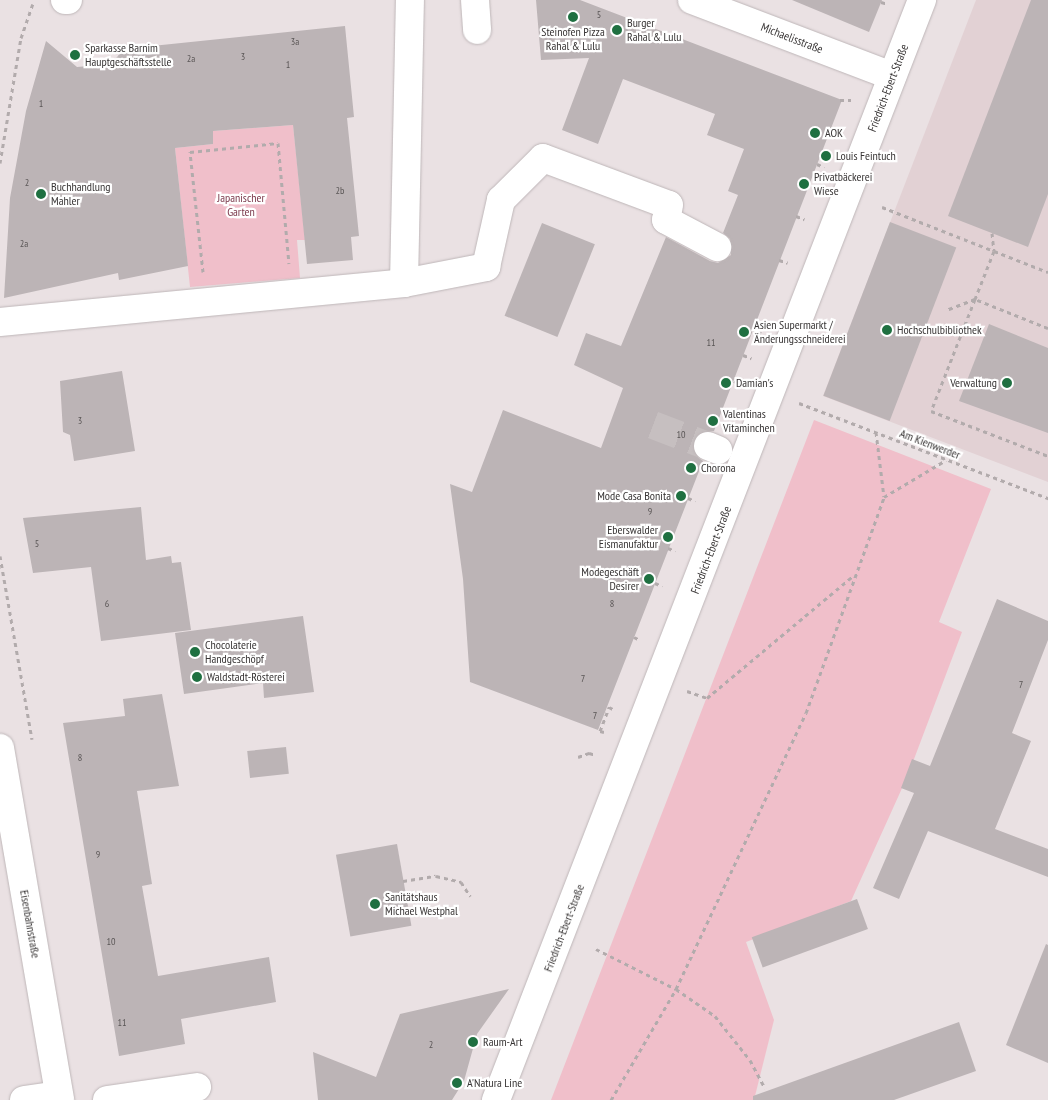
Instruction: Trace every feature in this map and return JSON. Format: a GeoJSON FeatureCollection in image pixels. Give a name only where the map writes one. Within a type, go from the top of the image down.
{"type":"FeatureCollection","features":[{"type":"Feature","properties":{"kind":"street"},"geometry":{"type":"LineString","coordinates":[[404,283],[410,0]]}},
{"type":"Feature","properties":{"kind":"street"},"geometry":{"type":"LineString","coordinates":[[475,0],[476,30]]}},
{"type":"Feature","properties":{"kind":"street","name":"Michaelisstraße"},"geometry":{"type":"LineString","coordinates":[[692,0],[892,76]]}},
{"type":"Feature","properties":{"kind":"street","name":"Friedrich-Ebert-Straße"},"geometry":{"type":"LineString","coordinates":[[496,1100],[922,0]]}},
{"type":"Feature","properties":{"kind":"street"},"geometry":{"type":"LineString","coordinates":[[0,322],[404,283],[486,267],[501,200],[543,158],[669,205],[666,220],[717,247]]}},
{"type":"Feature","properties":{"kind":"street","name":"Eisenbahnstraße"},"geometry":{"type":"LineString","coordinates":[[0,748],[59,1097]]}},
{"type":"Feature","properties":{"kind":"street"},"geometry":{"type":"LineString","coordinates":[[107,1100],[197,1087]]}},
{"type":"Feature","properties":{"kind":"street"},"geometry":{"type":"LineString","coordinates":[[24,1100],[59,1097]]}},
{"type":"Feature","properties":{"kind":"path"},"geometry":{"type":"LineString","coordinates":[[0,162],[21,38],[35,0]]}},
{"type":"Feature","properties":{"kind":"path"},"geometry":{"type":"LineString","coordinates":[[840,100],[852,100]]}},
{"type":"Feature","properties":{"kind":"path"},"geometry":{"type":"LineString","coordinates":[[206,302],[190,152],[278,143],[292,294]]}},
{"type":"Feature","properties":{"kind":"path"},"geometry":{"type":"LineString","coordinates":[[882,207],[1048,272]]}},
{"type":"Feature","properties":{"kind":"path"},"geometry":{"type":"LineString","coordinates":[[992,233],[994,250],[932,411],[1048,456]]}},
{"type":"Feature","properties":{"kind":"path"},"geometry":{"type":"LineString","coordinates":[[947,310],[975,299],[1048,328]]}},
{"type":"Feature","properties":{"kind":"path","name":"Am Kienwerder"},"geometry":{"type":"LineString","coordinates":[[805,405],[1048,498]]}},
{"type":"Feature","properties":{"kind":"path"},"geometry":{"type":"LineString","coordinates":[[611,1100],[676,990],[806,713],[884,497],[876,432]]}},
{"type":"Feature","properties":{"kind":"path"},"geometry":{"type":"LineString","coordinates":[[884,497],[946,459]]}},
{"type":"Feature","properties":{"kind":"path"},"geometry":{"type":"LineString","coordinates":[[696,695],[707,698],[855,574]]}},
{"type":"Feature","properties":{"kind":"path"},"geometry":{"type":"LineString","coordinates":[[606,734],[600,731],[609,707],[616,710]]}},
{"type":"Feature","properties":{"kind":"path"},"geometry":{"type":"LineString","coordinates":[[578,757],[589,753]]}},
{"type":"Feature","properties":{"kind":"path"},"geometry":{"type":"LineString","coordinates":[[403,881],[436,876],[461,882],[470,896]]}},
{"type":"Feature","properties":{"kind":"path"},"geometry":{"type":"LineString","coordinates":[[596,950],[676,990],[716,1016],[750,1060],[765,1088]]}},
{"type":"Feature","properties":{"kind":"shaded area"},"geometry":{"type":"Polygon","coordinates":[[[976,0],[1048,0],[1048,482],[823,396],[976,0]]]}},
{"type":"Feature","properties":{"kind":"green space","name":"Japanischer Garten"},"geometry":{"type":"Polygon","coordinates":[[[293,125],[305,240],[297,240],[300,278],[190,287],[175,148],[213,144],[213,131],[293,125]]]}},
{"type":"Feature","properties":{"kind":"green space"},"geometry":{"type":"Polygon","coordinates":[[[814,420],[991,489],[939,622],[962,632],[908,775],[851,901],[746,942],[774,1020],[754,1100],[551,1100],[814,420]]]}},
{"type":"Feature","properties":{"kind":"building"},"geometry":{"type":"Polygon","coordinates":[[[536,0],[580,0],[842,100],[714,431],[699,433],[693,441],[695,455],[703,461],[598,730],[470,682],[463,579],[450,484],[472,492],[503,410],[601,448],[623,388],[574,365],[586,333],[621,346],[666,237],[710,261],[718,263],[731,255],[730,239],[723,233],[738,195],[728,191],[744,149],[707,135],[715,114],[623,79],[598,144],[562,130],[589,58],[541,60],[536,0]]]}},
{"type":"Feature","properties":{"kind":"building"},"geometry":{"type":"Polygon","coordinates":[[[792,0],[882,0],[869,32],[792,0]]]}},
{"type":"Feature","properties":{"kind":"building"},"geometry":{"type":"Polygon","coordinates":[[[1031,0],[1048,0],[1048,194],[1028,247],[948,216],[1031,0]]]}},
{"type":"Feature","properties":{"kind":"building"},"geometry":{"type":"Polygon","coordinates":[[[345,26],[354,117],[347,118],[359,236],[351,237],[353,260],[307,264],[293,125],[213,131],[213,144],[175,148],[188,266],[119,280],[118,273],[4,298],[10,198],[26,111],[46,41],[77,67],[112,64],[123,49],[345,26]]]}},
{"type":"Feature","properties":{"kind":"building","name":"Hochschulbibliothek"},"geometry":{"type":"Polygon","coordinates":[[[890,222],[956,247],[890,421],[823,396],[890,222]]]}},
{"type":"Feature","properties":{"kind":"building"},"geometry":{"type":"Polygon","coordinates":[[[542,223],[595,244],[557,337],[505,316],[542,223]]]}},
{"type":"Feature","properties":{"kind":"building","name":"Verwaltung"},"geometry":{"type":"Polygon","coordinates":[[[989,324],[1048,348],[1048,433],[959,401],[989,324]]]}},
{"type":"Feature","properties":{"kind":"building"},"geometry":{"type":"Polygon","coordinates":[[[122,371],[135,451],[74,461],[70,435],[63,432],[60,381],[122,371]]]}},
{"type":"Feature","properties":{"kind":"building"},"geometry":{"type":"Polygon","coordinates":[[[141,507],[146,560],[171,556],[172,563],[181,562],[191,630],[101,641],[91,567],[33,573],[23,518],[141,507]]]}},
{"type":"Feature","properties":{"kind":"building"},"geometry":{"type":"Polygon","coordinates":[[[997,599],[1048,621],[1048,640],[1012,733],[1031,741],[995,829],[1048,849],[1048,877],[928,831],[899,899],[873,888],[914,793],[901,788],[912,759],[930,766],[997,599]]]}},
{"type":"Feature","properties":{"kind":"building"},"geometry":{"type":"Polygon","coordinates":[[[303,616],[314,692],[264,698],[263,683],[184,694],[175,633],[303,616]]]}},
{"type":"Feature","properties":{"kind":"building"},"geometry":{"type":"Polygon","coordinates":[[[162,694],[179,786],[137,791],[152,884],[142,886],[158,976],[269,957],[276,1002],[181,1019],[185,1044],[119,1056],[63,723],[125,716],[123,699],[162,694]]]}},
{"type":"Feature","properties":{"kind":"building"},"geometry":{"type":"Polygon","coordinates":[[[286,747],[289,774],[250,778],[247,751],[286,747]]]}},
{"type":"Feature","properties":{"kind":"building","name":"Sanitätshaus Michael Westphal"},"geometry":{"type":"Polygon","coordinates":[[[397,844],[411,926],[350,937],[336,855],[397,844]]]}},
{"type":"Feature","properties":{"kind":"building"},"geometry":{"type":"Polygon","coordinates":[[[857,899],[868,929],[763,967],[752,937],[857,899]]]}},
{"type":"Feature","properties":{"kind":"building"},"geometry":{"type":"Polygon","coordinates":[[[1046,944],[1048,945],[1048,1063],[1006,1045],[1046,944]]]}},
{"type":"Feature","properties":{"kind":"building"},"geometry":{"type":"Polygon","coordinates":[[[509,989],[477,1034],[464,1081],[452,1100],[318,1100],[313,1052],[376,1077],[400,1014],[509,989]]]}},
{"type":"Feature","properties":{"kind":"building"},"geometry":{"type":"Polygon","coordinates":[[[959,1022],[976,1071],[894,1100],[753,1100],[753,1096],[959,1022]]]}},
{"type":"Feature","properties":{"kind":"tunnel"},"geometry":{"type":"LineString","coordinates":[[653,425],[708,446]]}},
{"type":"Feature","properties":{"kind":"place","name":"Steinofen Pizza Rahal & Lulu"},"geometry":{"type":"Point","coordinates":[573,17]}},
{"type":"Feature","properties":{"kind":"place","name":"Burger Rahal & Lulu"},"geometry":{"type":"Point","coordinates":[617,30]}},
{"type":"Feature","properties":{"kind":"place","name":"Sparkasse Barnim Hauptgeschäftsstelle"},"geometry":{"type":"Point","coordinates":[75,55]}},
{"type":"Feature","properties":{"kind":"place","name":"AOK"},"geometry":{"type":"Point","coordinates":[815,133]}},
{"type":"Feature","properties":{"kind":"place","name":"Louis Feintuch"},"geometry":{"type":"Point","coordinates":[826,156]}},
{"type":"Feature","properties":{"kind":"place","name":"Privatbäckerei Wiese"},"geometry":{"type":"Point","coordinates":[804,184]}},
{"type":"Feature","properties":{"kind":"place","name":"Buchhandlung Mahler"},"geometry":{"type":"Point","coordinates":[41,194]}},
{"type":"Feature","properties":{"kind":"place","name":"Hochschulbibliothek"},"geometry":{"type":"Point","coordinates":[887,330]}},
{"type":"Feature","properties":{"kind":"place","name":"Asien Supermarkt / Änderungsschneiderei"},"geometry":{"type":"Point","coordinates":[744,332]}},
{"type":"Feature","properties":{"kind":"place","name":"Damian's"},"geometry":{"type":"Point","coordinates":[726,383]}},
{"type":"Feature","properties":{"kind":"place","name":"Verwaltung"},"geometry":{"type":"Point","coordinates":[1007,383]}},
{"type":"Feature","properties":{"kind":"place","name":"Valentinas Vitaminchen"},"geometry":{"type":"Point","coordinates":[713,421]}},
{"type":"Feature","properties":{"kind":"place","name":"Chorona"},"geometry":{"type":"Point","coordinates":[691,468]}},
{"type":"Feature","properties":{"kind":"place","name":"Mode Casa Bonita"},"geometry":{"type":"Point","coordinates":[681,496]}},
{"type":"Feature","properties":{"kind":"place","name":"Eberswalder Eismanufaktur"},"geometry":{"type":"Point","coordinates":[668,537]}},
{"type":"Feature","properties":{"kind":"place","name":"Modegeschäft Desirer"},"geometry":{"type":"Point","coordinates":[649,579]}},
{"type":"Feature","properties":{"kind":"place","name":"Chocolaterie Handgeschöpf"},"geometry":{"type":"Point","coordinates":[195,652]}},
{"type":"Feature","properties":{"kind":"place","name":"Waldstadt-Rösterei"},"geometry":{"type":"Point","coordinates":[197,677]}},
{"type":"Feature","properties":{"kind":"place","name":"Sanitätshaus Michael Westphal"},"geometry":{"type":"Point","coordinates":[375,904]}},
{"type":"Feature","properties":{"kind":"place","name":"Raum-Art"},"geometry":{"type":"Point","coordinates":[473,1042]}},
{"type":"Feature","properties":{"kind":"place","name":"A'Natura Line"},"geometry":{"type":"Point","coordinates":[457,1083]}}]}
